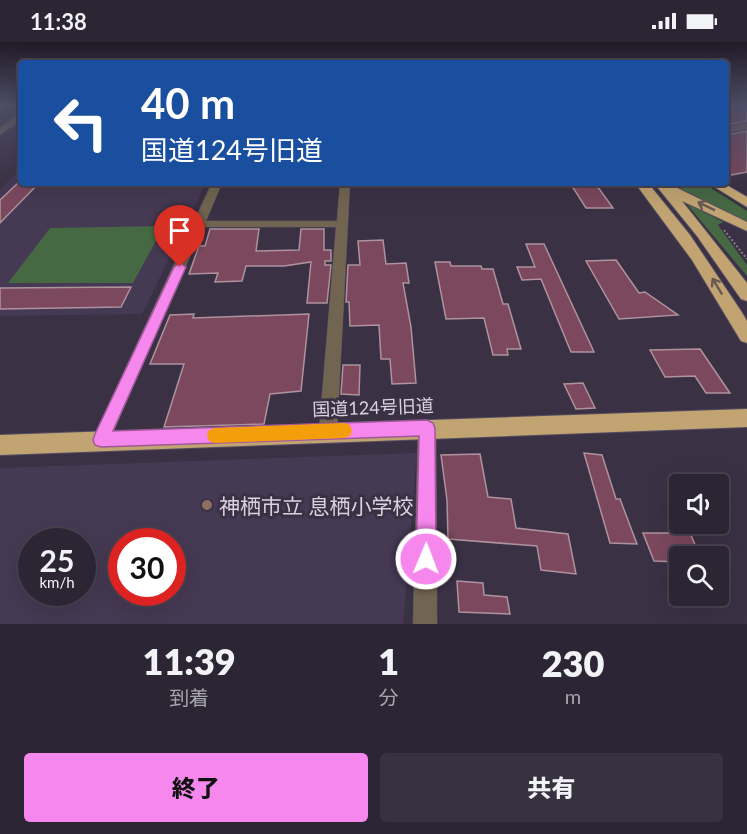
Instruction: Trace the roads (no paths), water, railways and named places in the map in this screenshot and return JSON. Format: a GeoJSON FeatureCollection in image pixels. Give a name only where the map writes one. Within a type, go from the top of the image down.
{"type":"FeatureCollection","features":[{"type":"Feature","properties":{"kind":"highway"},"geometry":{"type":"LineString","coordinates":[[643,186],[680,231],[713,278],[747,336]]}},
{"type":"Feature","properties":{"kind":"highway"},"geometry":{"type":"LineString","coordinates":[[661,186],[702,233],[747,295]]}},
{"type":"Feature","properties":{"kind":"highway"},"geometry":{"type":"LineString","coordinates":[[663,186],[747,227]]}},
{"type":"Feature","properties":{"kind":"highway"},"geometry":{"type":"LineString","coordinates":[[719,186],[747,203]]}},
{"type":"Feature","properties":{"kind":"highway","name":"国道124号旧道"},"geometry":{"type":"LineString","coordinates":[[0,446],[328,431],[747,418]]}},
{"type":"Feature","properties":{"kind":"street"},"geometry":{"type":"LineString","coordinates":[[101,440],[217,186]]}},
{"type":"Feature","properties":{"kind":"street"},"geometry":{"type":"LineString","coordinates":[[328,431],[345,186]]}},
{"type":"Feature","properties":{"kind":"street"},"geometry":{"type":"LineString","coordinates":[[200,224],[343,224]]}},
{"type":"Feature","properties":{"kind":"street"},"geometry":{"type":"LineString","coordinates":[[425,624],[427,428]]}},
{"type":"Feature","properties":{"kind":"place","name":"神栖市立 息栖小学校"},"geometry":{"type":"Point","coordinates":[207,505]}}]}
